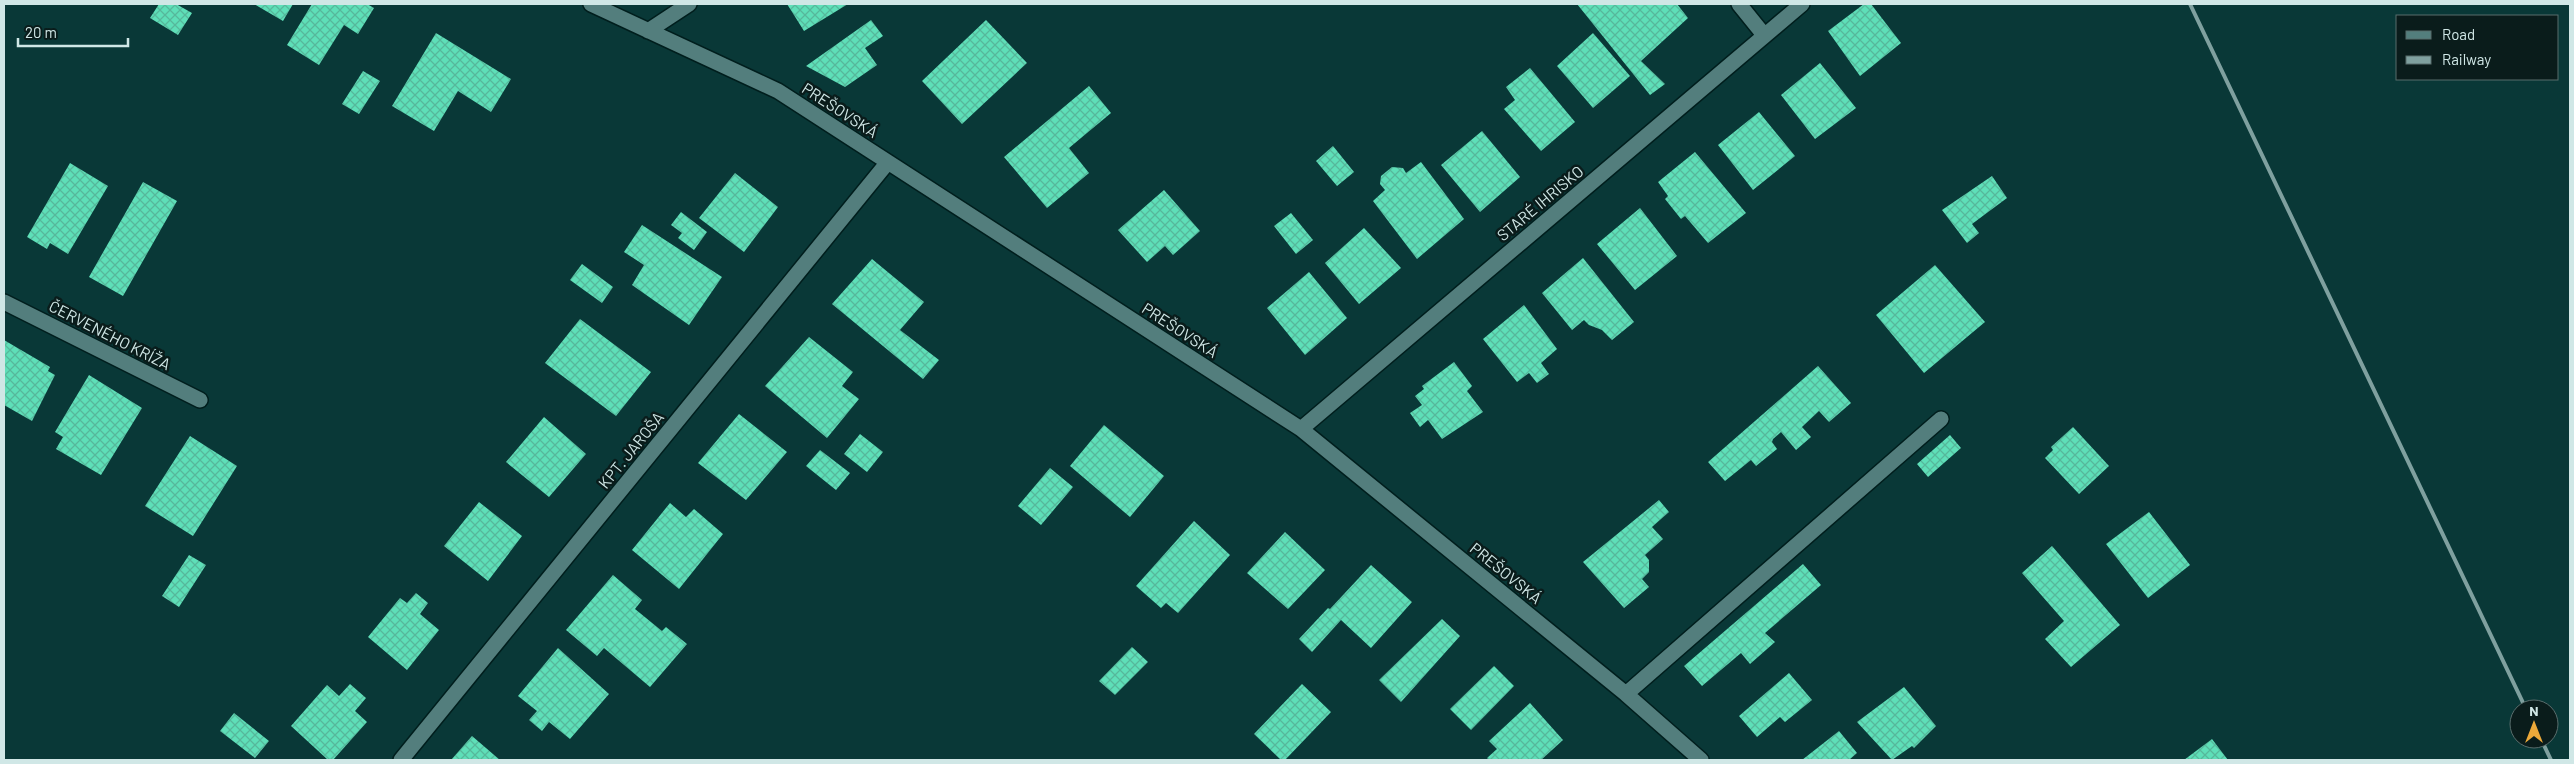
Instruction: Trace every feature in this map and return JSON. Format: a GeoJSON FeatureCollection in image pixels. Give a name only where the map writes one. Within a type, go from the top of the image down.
{"type":"FeatureCollection","features":[{"type":"Feature","properties":{"kind":"street","name":"PREŠOVSKÁ"},"geometry":{"type":"LineString","coordinates":[[591,4],[778,91],[1301,429],[1626,694],[1701,760]]}},
{"type":"Feature","properties":{"kind":"street"},"geometry":{"type":"LineString","coordinates":[[648,30],[689,4]]}},
{"type":"Feature","properties":{"kind":"street"},"geometry":{"type":"LineString","coordinates":[[1739,4],[1764,35]]}},
{"type":"Feature","properties":{"kind":"street","name":"STARÉ IHRISKO"},"geometry":{"type":"LineString","coordinates":[[1301,429],[1802,4]]}},
{"type":"Feature","properties":{"kind":"street","name":"KPT. JAROŠA"},"geometry":{"type":"LineString","coordinates":[[401,760],[888,162]]}},
{"type":"Feature","properties":{"kind":"street","name":"ČERVENÉHO KRÍŽA"},"geometry":{"type":"LineString","coordinates":[[4,302],[200,400]]}},
{"type":"Feature","properties":{"kind":"street"},"geometry":{"type":"LineString","coordinates":[[1626,694],[1941,419]]}},
{"type":"Feature","properties":{"kind":"building"},"geometry":{"type":"Polygon","coordinates":[[[159,4],[176,4],[192,13],[178,35],[150,18],[159,4]]]}},
{"type":"Feature","properties":{"kind":"building"},"geometry":{"type":"Polygon","coordinates":[[[254,4],[293,4],[283,21],[254,4]]]}},
{"type":"Feature","properties":{"kind":"building"},"geometry":{"type":"Polygon","coordinates":[[[312,4],[367,4],[374,8],[358,34],[344,25],[319,65],[287,45],[312,4]]]}},
{"type":"Feature","properties":{"kind":"building"},"geometry":{"type":"Polygon","coordinates":[[[787,4],[848,4],[804,31],[787,4]]]}},
{"type":"Feature","properties":{"kind":"building"},"geometry":{"type":"Polygon","coordinates":[[[1577,4],[1677,4],[1688,18],[1641,61],[1665,84],[1650,95],[1577,4]]]}},
{"type":"Feature","properties":{"kind":"building"},"geometry":{"type":"Polygon","coordinates":[[[1864,4],[1871,4],[1901,43],[1860,76],[1828,31],[1864,4]]]}},
{"type":"Feature","properties":{"kind":"building"},"geometry":{"type":"Polygon","coordinates":[[[871,20],[883,36],[865,48],[877,65],[845,87],[806,66],[871,20]]]}},
{"type":"Feature","properties":{"kind":"building"},"geometry":{"type":"Polygon","coordinates":[[[986,20],[1027,63],[962,124],[922,81],[986,20]]]}},
{"type":"Feature","properties":{"kind":"building"},"geometry":{"type":"Polygon","coordinates":[[[436,33],[511,79],[491,112],[458,91],[434,131],[392,106],[436,33]]]}},
{"type":"Feature","properties":{"kind":"building"},"geometry":{"type":"Polygon","coordinates":[[[1593,33],[1630,76],[1593,108],[1557,66],[1593,33]]]}},
{"type":"Feature","properties":{"kind":"building"},"geometry":{"type":"Polygon","coordinates":[[[1820,63],[1856,108],[1815,139],[1781,95],[1820,63]]]}},
{"type":"Feature","properties":{"kind":"building"},"geometry":{"type":"Polygon","coordinates":[[[1530,68],[1575,122],[1541,151],[1504,109],[1515,100],[1506,87],[1530,68]]]}},
{"type":"Feature","properties":{"kind":"building"},"geometry":{"type":"Polygon","coordinates":[[[363,71],[380,81],[359,114],[342,104],[363,71]]]}},
{"type":"Feature","properties":{"kind":"building"},"geometry":{"type":"Polygon","coordinates":[[[1089,86],[1111,113],[1069,148],[1089,173],[1047,208],[1004,157],[1089,86]]]}},
{"type":"Feature","properties":{"kind":"building"},"geometry":{"type":"Polygon","coordinates":[[[1759,112],[1795,156],[1753,190],[1718,145],[1759,112]]]}},
{"type":"Feature","properties":{"kind":"building"},"geometry":{"type":"Polygon","coordinates":[[[1482,131],[1520,177],[1480,212],[1441,165],[1482,131]]]}},
{"type":"Feature","properties":{"kind":"building"},"geometry":{"type":"Polygon","coordinates":[[[1333,146],[1354,172],[1337,186],[1316,161],[1333,146]]]}},
{"type":"Feature","properties":{"kind":"building"},"geometry":{"type":"Polygon","coordinates":[[[1695,152],[1746,213],[1708,243],[1685,216],[1681,219],[1665,199],[1668,196],[1658,182],[1695,152]]]}},
{"type":"Feature","properties":{"kind":"building"},"geometry":{"type":"Polygon","coordinates":[[[1421,162],[1464,219],[1417,259],[1373,201],[1385,190],[1380,184],[1381,176],[1392,167],[1403,168],[1406,173],[1421,162]]]}},
{"type":"Feature","properties":{"kind":"building"},"geometry":{"type":"Polygon","coordinates":[[[70,163],[108,186],[68,254],[50,243],[47,249],[27,237],[70,163]]]}},
{"type":"Feature","properties":{"kind":"building"},"geometry":{"type":"Polygon","coordinates":[[[735,173],[778,207],[744,252],[699,218],[735,173]]]}},
{"type":"Feature","properties":{"kind":"building"},"geometry":{"type":"Polygon","coordinates":[[[1992,176],[2007,198],[1972,224],[1979,233],[1967,243],[1942,210],[1992,176]]]}},
{"type":"Feature","properties":{"kind":"building"},"geometry":{"type":"Polygon","coordinates":[[[143,182],[177,201],[123,296],[89,277],[143,182]]]}},
{"type":"Feature","properties":{"kind":"building"},"geometry":{"type":"Polygon","coordinates":[[[1164,190],[1200,231],[1173,255],[1165,246],[1147,262],[1118,230],[1164,190]]]}},
{"type":"Feature","properties":{"kind":"building"},"geometry":{"type":"Polygon","coordinates":[[[1640,208],[1677,256],[1635,290],[1597,244],[1640,208]]]}},
{"type":"Feature","properties":{"kind":"building"},"geometry":{"type":"Polygon","coordinates":[[[681,212],[707,232],[694,250],[678,238],[682,233],[671,225],[681,212]]]}},
{"type":"Feature","properties":{"kind":"building"},"geometry":{"type":"Polygon","coordinates":[[[1291,213],[1313,240],[1296,254],[1274,226],[1291,213]]]}},
{"type":"Feature","properties":{"kind":"building"},"geometry":{"type":"Polygon","coordinates":[[[642,225],[722,277],[689,325],[632,285],[644,265],[624,252],[642,225]]]}},
{"type":"Feature","properties":{"kind":"building"},"geometry":{"type":"Polygon","coordinates":[[[1364,228],[1401,268],[1359,304],[1325,263],[1364,228]]]}},
{"type":"Feature","properties":{"kind":"building"},"geometry":{"type":"Polygon","coordinates":[[[1583,258],[1634,322],[1612,340],[1602,330],[1589,325],[1584,320],[1572,330],[1542,293],[1583,258]]]}},
{"type":"Feature","properties":{"kind":"building"},"geometry":{"type":"Polygon","coordinates":[[[872,259],[924,302],[900,330],[939,360],[923,379],[832,304],[872,259]]]}},
{"type":"Feature","properties":{"kind":"building"},"geometry":{"type":"Polygon","coordinates":[[[582,264],[613,287],[602,303],[570,280],[582,264]]]}},
{"type":"Feature","properties":{"kind":"building"},"geometry":{"type":"Polygon","coordinates":[[[1935,265],[1985,322],[1924,373],[1876,315],[1935,265]]]}},
{"type":"Feature","properties":{"kind":"building"},"geometry":{"type":"Polygon","coordinates":[[[1309,272],[1347,318],[1305,355],[1267,308],[1309,272]]]}},
{"type":"Feature","properties":{"kind":"building"},"geometry":{"type":"Polygon","coordinates":[[[1524,305],[1557,349],[1541,363],[1549,374],[1537,383],[1529,373],[1517,382],[1483,339],[1524,305]]]}},
{"type":"Feature","properties":{"kind":"building"},"geometry":{"type":"Polygon","coordinates":[[[580,319],[651,372],[616,416],[545,363],[580,319]]]}},
{"type":"Feature","properties":{"kind":"building"},"geometry":{"type":"Polygon","coordinates":[[[809,337],[853,372],[842,386],[859,399],[827,438],[765,386],[809,337]]]}},
{"type":"Feature","properties":{"kind":"building"},"geometry":{"type":"Polygon","coordinates":[[[4,340],[50,367],[48,371],[55,375],[32,421],[4,405],[4,340]]]}},
{"type":"Feature","properties":{"kind":"building"},"geometry":{"type":"Polygon","coordinates":[[[1454,362],[1472,386],[1467,391],[1483,412],[1442,439],[1428,420],[1420,427],[1410,413],[1422,405],[1415,396],[1424,389],[1422,386],[1454,362]]]}},
{"type":"Feature","properties":{"kind":"building"},"geometry":{"type":"Polygon","coordinates":[[[1818,366],[1851,403],[1829,422],[1819,411],[1802,427],[1811,437],[1796,450],[1781,432],[1772,442],[1777,449],[1756,466],[1751,460],[1725,481],[1708,462],[1818,366]]]}},
{"type":"Feature","properties":{"kind":"building"},"geometry":{"type":"Polygon","coordinates":[[[89,375],[142,408],[101,475],[56,449],[63,437],[55,432],[89,375]]]}},
{"type":"Feature","properties":{"kind":"building"},"geometry":{"type":"Polygon","coordinates":[[[739,414],[787,452],[746,500],[698,463],[739,414]]]}},
{"type":"Feature","properties":{"kind":"building"},"geometry":{"type":"Polygon","coordinates":[[[544,417],[586,454],[549,497],[506,462],[544,417]]]}},
{"type":"Feature","properties":{"kind":"building"},"geometry":{"type":"Polygon","coordinates":[[[1104,425],[1164,476],[1130,517],[1070,466],[1104,425]]]}},
{"type":"Feature","properties":{"kind":"building"},"geometry":{"type":"Polygon","coordinates":[[[2073,427],[2109,466],[2079,494],[2045,458],[2053,450],[2051,447],[2073,427]]]}},
{"type":"Feature","properties":{"kind":"building"},"geometry":{"type":"Polygon","coordinates":[[[860,434],[883,452],[867,472],[844,454],[860,434]]]}},
{"type":"Feature","properties":{"kind":"building"},"geometry":{"type":"Polygon","coordinates":[[[1950,435],[1961,448],[1928,477],[1917,464],[1950,435]]]}},
{"type":"Feature","properties":{"kind":"building"},"geometry":{"type":"Polygon","coordinates":[[[190,436],[237,466],[193,536],[145,506],[190,436]]]}},
{"type":"Feature","properties":{"kind":"building"},"geometry":{"type":"Polygon","coordinates":[[[820,450],[850,473],[836,490],[806,466],[820,450]]]}},
{"type":"Feature","properties":{"kind":"building"},"geometry":{"type":"Polygon","coordinates":[[[1050,468],[1073,487],[1041,525],[1018,506],[1050,468]]]}},
{"type":"Feature","properties":{"kind":"building"},"geometry":{"type":"Polygon","coordinates":[[[1659,500],[1669,512],[1652,527],[1663,539],[1645,555],[1649,560],[1649,572],[1642,579],[1649,587],[1624,608],[1583,562],[1659,500]]]}},
{"type":"Feature","properties":{"kind":"building"},"geometry":{"type":"Polygon","coordinates":[[[479,502],[522,536],[488,581],[444,546],[479,502]]]}},
{"type":"Feature","properties":{"kind":"building"},"geometry":{"type":"Polygon","coordinates":[[[670,503],[686,517],[694,509],[723,534],[679,589],[632,550],[670,503]]]}},
{"type":"Feature","properties":{"kind":"building"},"geometry":{"type":"Polygon","coordinates":[[[2149,512],[2190,565],[2148,598],[2106,544],[2149,512]]]}},
{"type":"Feature","properties":{"kind":"building"},"geometry":{"type":"Polygon","coordinates":[[[1194,521],[1230,555],[1178,613],[1166,603],[1161,608],[1136,586],[1194,521]]]}},
{"type":"Feature","properties":{"kind":"building"},"geometry":{"type":"Polygon","coordinates":[[[1285,532],[1325,570],[1288,609],[1247,573],[1285,532]]]}},
{"type":"Feature","properties":{"kind":"building"},"geometry":{"type":"Polygon","coordinates":[[[2052,546],[2120,625],[2071,667],[2045,639],[2064,621],[2022,573],[2052,546]]]}},
{"type":"Feature","properties":{"kind":"building"},"geometry":{"type":"Polygon","coordinates":[[[189,555],[206,565],[179,607],[162,596],[189,555]]]}},
{"type":"Feature","properties":{"kind":"building"},"geometry":{"type":"Polygon","coordinates":[[[1803,564],[1821,585],[1765,633],[1775,642],[1750,664],[1741,653],[1702,686],[1684,666],[1803,564]]]}},
{"type":"Feature","properties":{"kind":"building"},"geometry":{"type":"Polygon","coordinates":[[[1371,565],[1412,602],[1371,648],[1341,620],[1312,652],[1299,639],[1371,565]]]}},
{"type":"Feature","properties":{"kind":"building"},"geometry":{"type":"Polygon","coordinates":[[[613,575],[642,600],[635,609],[662,631],[666,627],[687,644],[650,687],[604,648],[597,656],[566,630],[613,575]]]}},
{"type":"Feature","properties":{"kind":"building"},"geometry":{"type":"Polygon","coordinates":[[[416,593],[428,603],[420,614],[439,630],[407,670],[368,637],[400,598],[407,603],[416,593]]]}},
{"type":"Feature","properties":{"kind":"building"},"geometry":{"type":"Polygon","coordinates":[[[1442,619],[1460,636],[1401,702],[1379,680],[1442,619]]]}},
{"type":"Feature","properties":{"kind":"building"},"geometry":{"type":"Polygon","coordinates":[[[1132,647],[1148,662],[1115,695],[1099,681],[1132,647]]]}},
{"type":"Feature","properties":{"kind":"building"},"geometry":{"type":"Polygon","coordinates":[[[558,648],[609,694],[570,739],[549,722],[542,731],[529,720],[537,711],[518,696],[558,648]]]}},
{"type":"Feature","properties":{"kind":"building"},"geometry":{"type":"Polygon","coordinates":[[[1494,666],[1514,686],[1471,730],[1450,709],[1494,666]]]}},
{"type":"Feature","properties":{"kind":"building"},"geometry":{"type":"Polygon","coordinates":[[[1789,673],[1812,700],[1785,722],[1780,717],[1757,737],[1739,716],[1789,673]]]}},
{"type":"Feature","properties":{"kind":"building"},"geometry":{"type":"Polygon","coordinates":[[[350,684],[366,698],[355,711],[367,722],[333,760],[328,760],[291,726],[327,685],[339,696],[350,684]]]}},
{"type":"Feature","properties":{"kind":"building"},"geometry":{"type":"Polygon","coordinates":[[[1302,684],[1331,712],[1285,760],[1281,760],[1254,734],[1302,684]]]}},
{"type":"Feature","properties":{"kind":"building"},"geometry":{"type":"Polygon","coordinates":[[[1904,687],[1936,726],[1914,748],[1912,746],[1892,760],[1857,722],[1904,687]]]}},
{"type":"Feature","properties":{"kind":"building"},"geometry":{"type":"Polygon","coordinates":[[[1530,703],[1563,740],[1541,760],[1489,760],[1487,758],[1497,749],[1489,741],[1530,703]]]}},
{"type":"Feature","properties":{"kind":"building"},"geometry":{"type":"Polygon","coordinates":[[[234,713],[269,741],[255,758],[220,731],[234,713]]]}},
{"type":"Feature","properties":{"kind":"building"},"geometry":{"type":"Polygon","coordinates":[[[1839,731],[1857,753],[1849,760],[1802,760],[1839,731]]]}},
{"type":"Feature","properties":{"kind":"building"},"geometry":{"type":"Polygon","coordinates":[[[472,736],[500,760],[451,760],[472,736]]]}},
{"type":"Feature","properties":{"kind":"building"},"geometry":{"type":"Polygon","coordinates":[[[2212,739],[2228,760],[2184,760],[2212,739]]]}},
{"type":"Feature","properties":{"kind":"railway"},"geometry":{"type":"LineString","coordinates":[[2190,4],[2521,699]]}},
{"type":"Feature","properties":{"kind":"railway"},"geometry":{"type":"LineString","coordinates":[[2546,749],[2551,760]]}}]}
